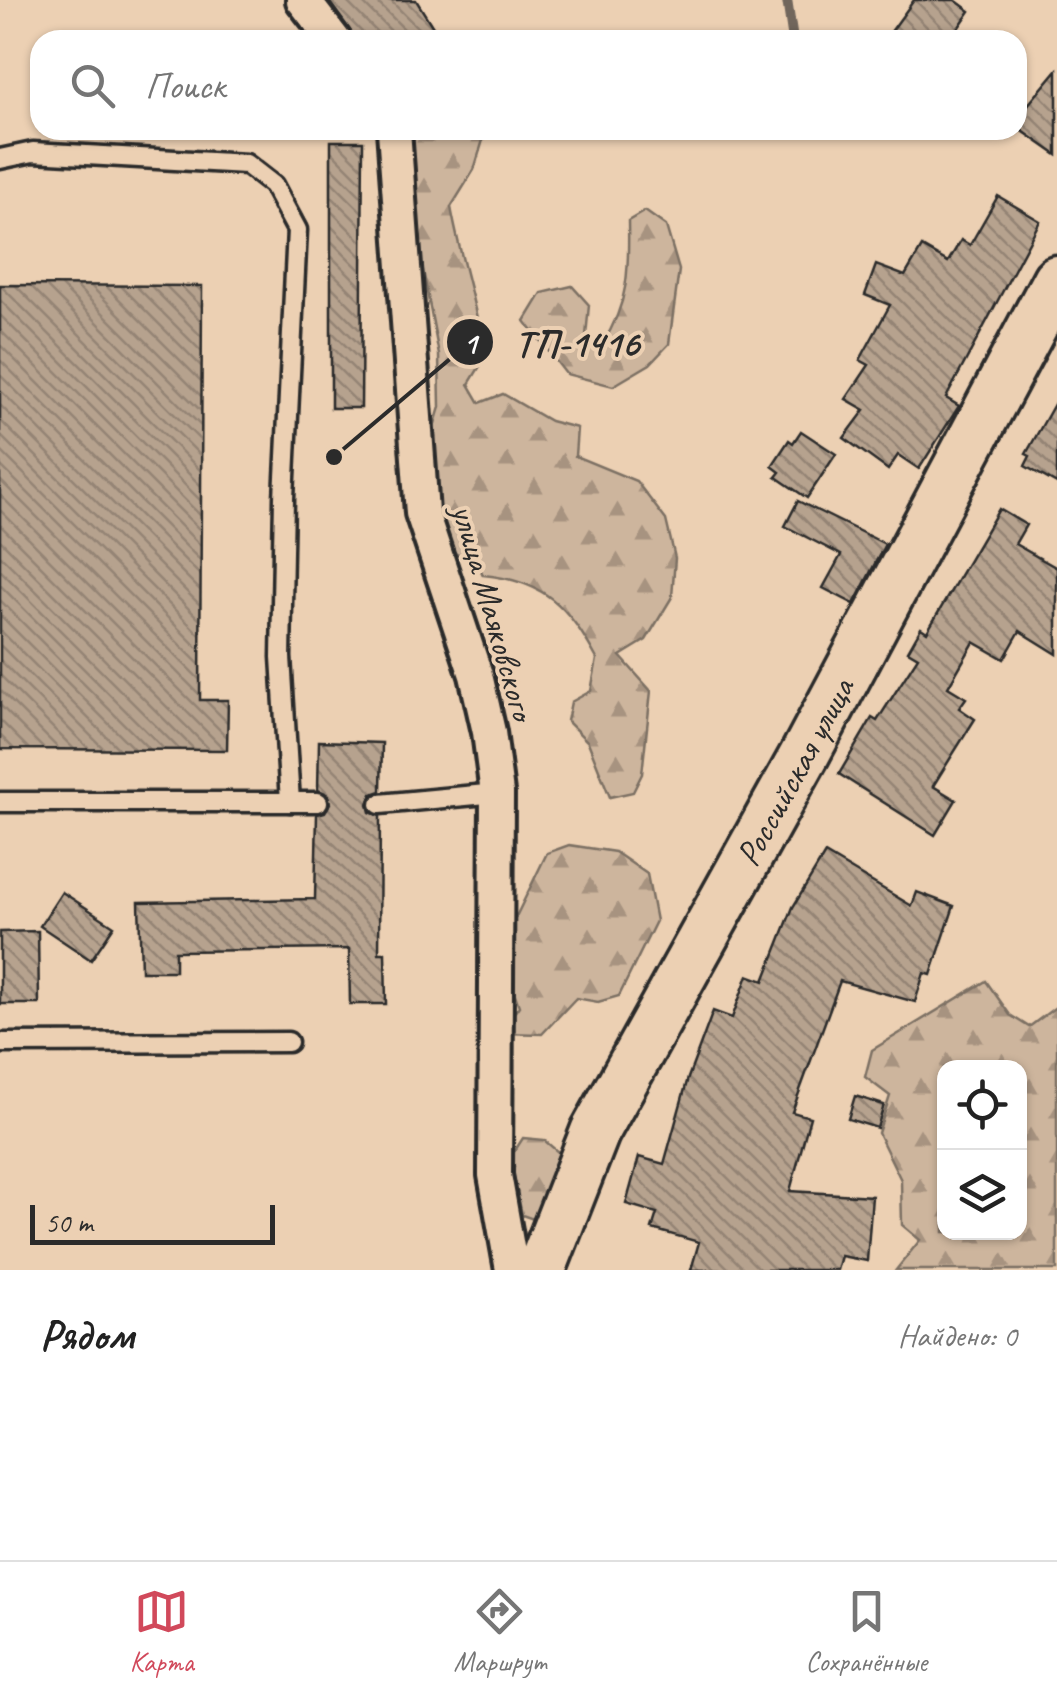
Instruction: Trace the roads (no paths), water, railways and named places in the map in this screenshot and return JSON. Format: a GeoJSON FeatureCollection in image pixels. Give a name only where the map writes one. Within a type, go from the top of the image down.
{"type":"FeatureCollection","features":[{"type":"Feature","properties":{"kind":"street"},"geometry":{"type":"LineString","coordinates":[[303,0],[326,30]]}},
{"type":"Feature","properties":{"kind":"street","name":"улица Маяковского"},"geometry":{"type":"LineString","coordinates":[[395,142],[422,512],[476,675],[490,732],[496,793],[495,1175],[512,1270]]}},
{"type":"Feature","properties":{"kind":"street","name":"Российская улица"},"geometry":{"type":"LineString","coordinates":[[541,1270],[595,1132],[805,754],[1057,280]]}},
{"type":"Feature","properties":{"kind":"lane"},"geometry":{"type":"LineString","coordinates":[[0,159],[33,152],[246,164],[273,185],[297,230],[284,498],[282,637],[290,802]]}},
{"type":"Feature","properties":{"kind":"lane"},"geometry":{"type":"LineString","coordinates":[[380,804],[496,793]]}},
{"type":"Feature","properties":{"kind":"lane"},"geometry":{"type":"LineString","coordinates":[[0,802],[318,802]]}},
{"type":"Feature","properties":{"kind":"lane"},"geometry":{"type":"LineString","coordinates":[[0,1044],[288,1042]]}},
{"type":"Feature","properties":{"kind":"waterway"},"geometry":{"type":"LineString","coordinates":[[787,0],[792,30]]}},
{"type":"Feature","properties":{"kind":"place","name":"ТП-1416"},"geometry":{"type":"Point","coordinates":[334,457]}}]}
